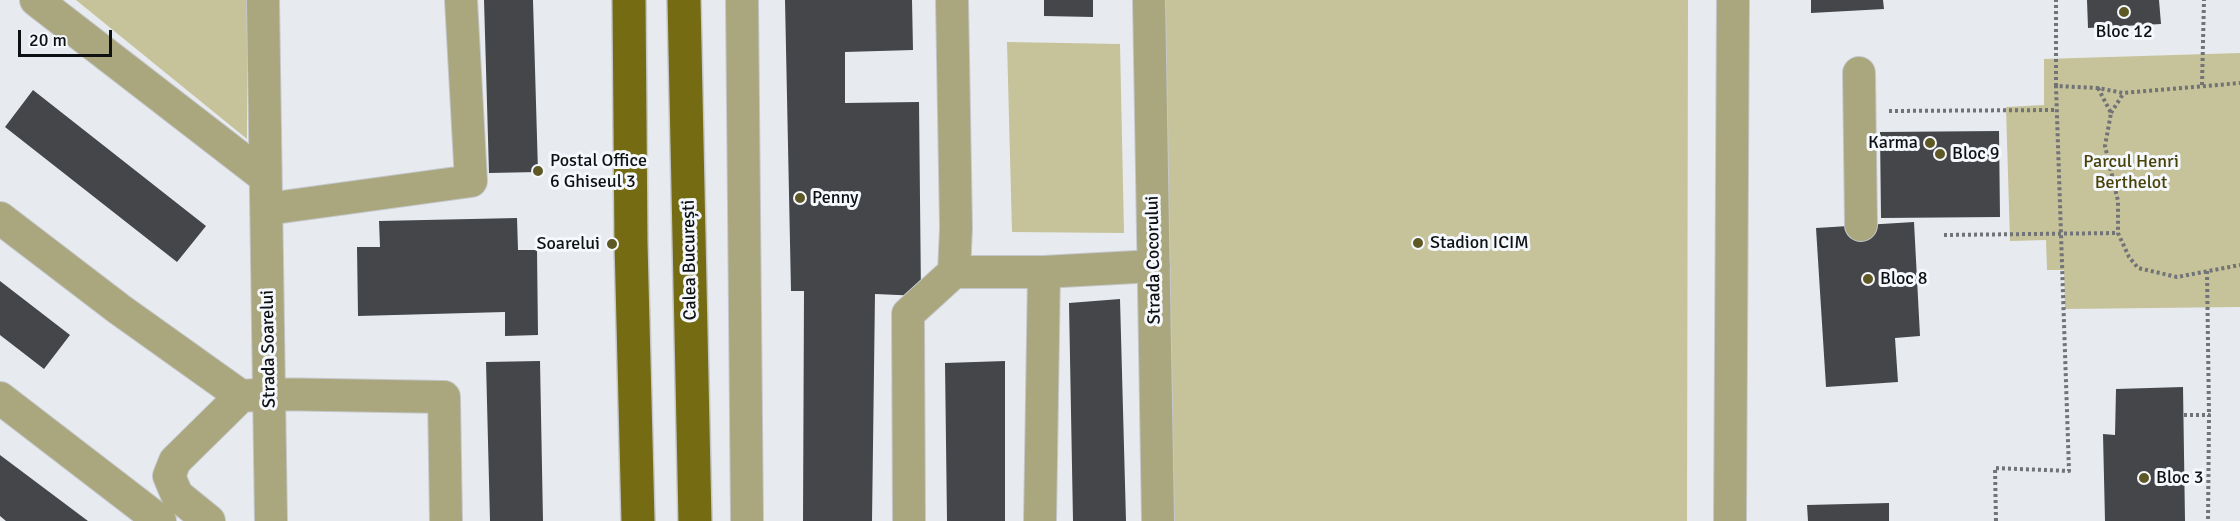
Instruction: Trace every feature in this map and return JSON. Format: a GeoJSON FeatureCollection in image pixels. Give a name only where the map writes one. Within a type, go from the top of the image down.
{"type":"FeatureCollection","features":[{"type":"Feature","properties":{"kind":"main road"},"geometry":{"type":"LineString","coordinates":[[629,0],[631,243],[638,521]]}},
{"type":"Feature","properties":{"kind":"main road","name":"Calea București"},"geometry":{"type":"LineString","coordinates":[[684,0],[695,521]]}},
{"type":"Feature","properties":{"kind":"street"},"geometry":{"type":"LineString","coordinates":[[36,0],[265,177]]}},
{"type":"Feature","properties":{"kind":"street","name":"Strada Soarelui"},"geometry":{"type":"LineString","coordinates":[[263,0],[267,209],[255,395],[271,521]]}},
{"type":"Feature","properties":{"kind":"street"},"geometry":{"type":"LineString","coordinates":[[267,209],[471,181],[461,0]]}},
{"type":"Feature","properties":{"kind":"street"},"geometry":{"type":"LineString","coordinates":[[742,0],[747,521]]}},
{"type":"Feature","properties":{"kind":"street"},"geometry":{"type":"LineString","coordinates":[[952,0],[956,228],[954,272]]}},
{"type":"Feature","properties":{"kind":"street","name":"Strada Cocorului"},"geometry":{"type":"LineString","coordinates":[[1149,0],[1158,521]]}},
{"type":"Feature","properties":{"kind":"street"},"geometry":{"type":"LineString","coordinates":[[1730,521],[1733,0]]}},
{"type":"Feature","properties":{"kind":"street"},"geometry":{"type":"LineString","coordinates":[[1859,73],[1870,177],[1861,225]]}},
{"type":"Feature","properties":{"kind":"street"},"geometry":{"type":"LineString","coordinates":[[0,218],[119,309],[255,395],[444,397],[446,521]]}},
{"type":"Feature","properties":{"kind":"street"},"geometry":{"type":"LineString","coordinates":[[909,521],[908,314],[954,272],[1044,272],[1154,266]]}},
{"type":"Feature","properties":{"kind":"street"},"geometry":{"type":"LineString","coordinates":[[1040,521],[1044,272]]}},
{"type":"Feature","properties":{"kind":"street"},"geometry":{"type":"LineString","coordinates":[[209,521],[177,495],[169,476],[175,461],[255,395]]}},
{"type":"Feature","properties":{"kind":"street"},"geometry":{"type":"LineString","coordinates":[[4,406],[160,521]]}},
{"type":"Feature","properties":{"kind":"path"},"geometry":{"type":"LineString","coordinates":[[1996,521],[1995,468],[2069,471],[2056,111],[2056,0]]}},
{"type":"Feature","properties":{"kind":"path"},"geometry":{"type":"LineString","coordinates":[[2202,85],[2204,0]]}},
{"type":"Feature","properties":{"kind":"path"},"geometry":{"type":"LineString","coordinates":[[2056,86],[2098,88],[2123,93],[2240,83]]}},
{"type":"Feature","properties":{"kind":"path"},"geometry":{"type":"LineString","coordinates":[[2098,88],[2111,113]]}},
{"type":"Feature","properties":{"kind":"path"},"geometry":{"type":"LineString","coordinates":[[2123,93],[2111,113],[2105,146],[2118,201],[2118,233],[2129,257],[2138,268],[2176,277],[2240,265]]}},
{"type":"Feature","properties":{"kind":"path"},"geometry":{"type":"LineString","coordinates":[[1889,102],[1890,111],[2056,111]]}},
{"type":"Feature","properties":{"kind":"path"},"geometry":{"type":"LineString","coordinates":[[1944,235],[2118,233]]}},
{"type":"Feature","properties":{"kind":"path"},"geometry":{"type":"LineString","coordinates":[[2207,271],[2208,521]]}},
{"type":"Feature","properties":{"kind":"path"},"geometry":{"type":"LineString","coordinates":[[2184,415],[2209,415]]}},
{"type":"Feature","properties":{"kind":"green space"},"geometry":{"type":"Polygon","coordinates":[[[76,0],[247,0],[247,139],[76,0]]]}},
{"type":"Feature","properties":{"kind":"green space","name":"Stadion ICIM"},"geometry":{"type":"Polygon","coordinates":[[[1165,0],[1688,0],[1687,521],[1172,521],[1165,0]]]}},
{"type":"Feature","properties":{"kind":"green space"},"geometry":{"type":"Polygon","coordinates":[[[1007,42],[1120,44],[1124,233],[1012,232],[1007,42]]]}},
{"type":"Feature","properties":{"kind":"green space","name":"Parcul Henri Berthelot"},"geometry":{"type":"Polygon","coordinates":[[[2240,53],[2240,307],[2065,309],[2064,270],[2047,270],[2046,240],[2010,241],[2006,107],[2044,105],[2044,59],[2240,53]]]}},
{"type":"Feature","properties":{"kind":"building"},"geometry":{"type":"Polygon","coordinates":[[[484,0],[533,0],[538,172],[489,173],[484,0]]]}},
{"type":"Feature","properties":{"kind":"building"},"geometry":{"type":"Polygon","coordinates":[[[785,0],[912,0],[913,50],[845,52],[845,103],[919,102],[921,296],[875,294],[872,521],[803,521],[804,291],[791,291],[785,0]]]}},
{"type":"Feature","properties":{"kind":"building"},"geometry":{"type":"Polygon","coordinates":[[[1044,0],[1093,0],[1093,17],[1044,16],[1044,0]]]}},
{"type":"Feature","properties":{"kind":"building"},"geometry":{"type":"Polygon","coordinates":[[[1811,0],[1883,0],[1884,9],[1811,13],[1811,0]]]}},
{"type":"Feature","properties":{"kind":"building","name":"Bloc 12"},"geometry":{"type":"Polygon","coordinates":[[[2087,0],[2159,0],[2161,24],[2088,28],[2087,0]]]}},
{"type":"Feature","properties":{"kind":"building"},"geometry":{"type":"Polygon","coordinates":[[[33,90],[206,226],[177,262],[5,127],[33,90]]]}},
{"type":"Feature","properties":{"kind":"building","name":"Bloc 9"},"geometry":{"type":"Polygon","coordinates":[[[1999,131],[2000,217],[1881,218],[1880,132],[1999,131]]]}},
{"type":"Feature","properties":{"kind":"building"},"geometry":{"type":"Polygon","coordinates":[[[517,218],[518,250],[537,250],[538,335],[505,336],[505,312],[358,316],[357,247],[380,247],[379,221],[517,218]]]}},
{"type":"Feature","properties":{"kind":"building","name":"Bloc 8"},"geometry":{"type":"Polygon","coordinates":[[[1914,222],[1920,336],[1895,338],[1898,382],[1826,387],[1816,228],[1914,222]]]}},
{"type":"Feature","properties":{"kind":"building"},"geometry":{"type":"Polygon","coordinates":[[[0,281],[70,335],[44,369],[0,335],[0,281]]]}},
{"type":"Feature","properties":{"kind":"building"},"geometry":{"type":"Polygon","coordinates":[[[1120,299],[1126,521],[1073,521],[1069,303],[1120,299]]]}},
{"type":"Feature","properties":{"kind":"building"},"geometry":{"type":"Polygon","coordinates":[[[540,361],[543,521],[490,521],[486,362],[540,361]]]}},
{"type":"Feature","properties":{"kind":"building"},"geometry":{"type":"Polygon","coordinates":[[[1005,361],[1005,521],[947,521],[945,363],[1005,361]]]}},
{"type":"Feature","properties":{"kind":"building","name":"Bloc 3"},"geometry":{"type":"Polygon","coordinates":[[[2183,387],[2185,521],[2105,521],[2103,434],[2115,435],[2116,389],[2183,387]]]}},
{"type":"Feature","properties":{"kind":"building"},"geometry":{"type":"Polygon","coordinates":[[[0,455],[88,521],[6,521],[0,516],[0,455]]]}},
{"type":"Feature","properties":{"kind":"building"},"geometry":{"type":"Polygon","coordinates":[[[1889,503],[1889,521],[1808,521],[1807,505],[1889,503]]]}},
{"type":"Feature","properties":{"kind":"place","name":"Bloc 12"},"geometry":{"type":"Point","coordinates":[2124,12]}},
{"type":"Feature","properties":{"kind":"place","name":"Karma"},"geometry":{"type":"Point","coordinates":[1930,143]}},
{"type":"Feature","properties":{"kind":"place","name":"Bloc 9"},"geometry":{"type":"Point","coordinates":[1940,154]}},
{"type":"Feature","properties":{"kind":"place","name":"Postal Office 6 Ghiseul 3"},"geometry":{"type":"Point","coordinates":[538,171]}},
{"type":"Feature","properties":{"kind":"place","name":"Penny"},"geometry":{"type":"Point","coordinates":[800,198]}},
{"type":"Feature","properties":{"kind":"place","name":"Stadion ICIM"},"geometry":{"type":"Point","coordinates":[1418,243]}},
{"type":"Feature","properties":{"kind":"place","name":"Soarelui"},"geometry":{"type":"Point","coordinates":[612,244]}},
{"type":"Feature","properties":{"kind":"place","name":"Bloc 8"},"geometry":{"type":"Point","coordinates":[1868,279]}},
{"type":"Feature","properties":{"kind":"place","name":"Bloc 3"},"geometry":{"type":"Point","coordinates":[2144,478]}}]}
